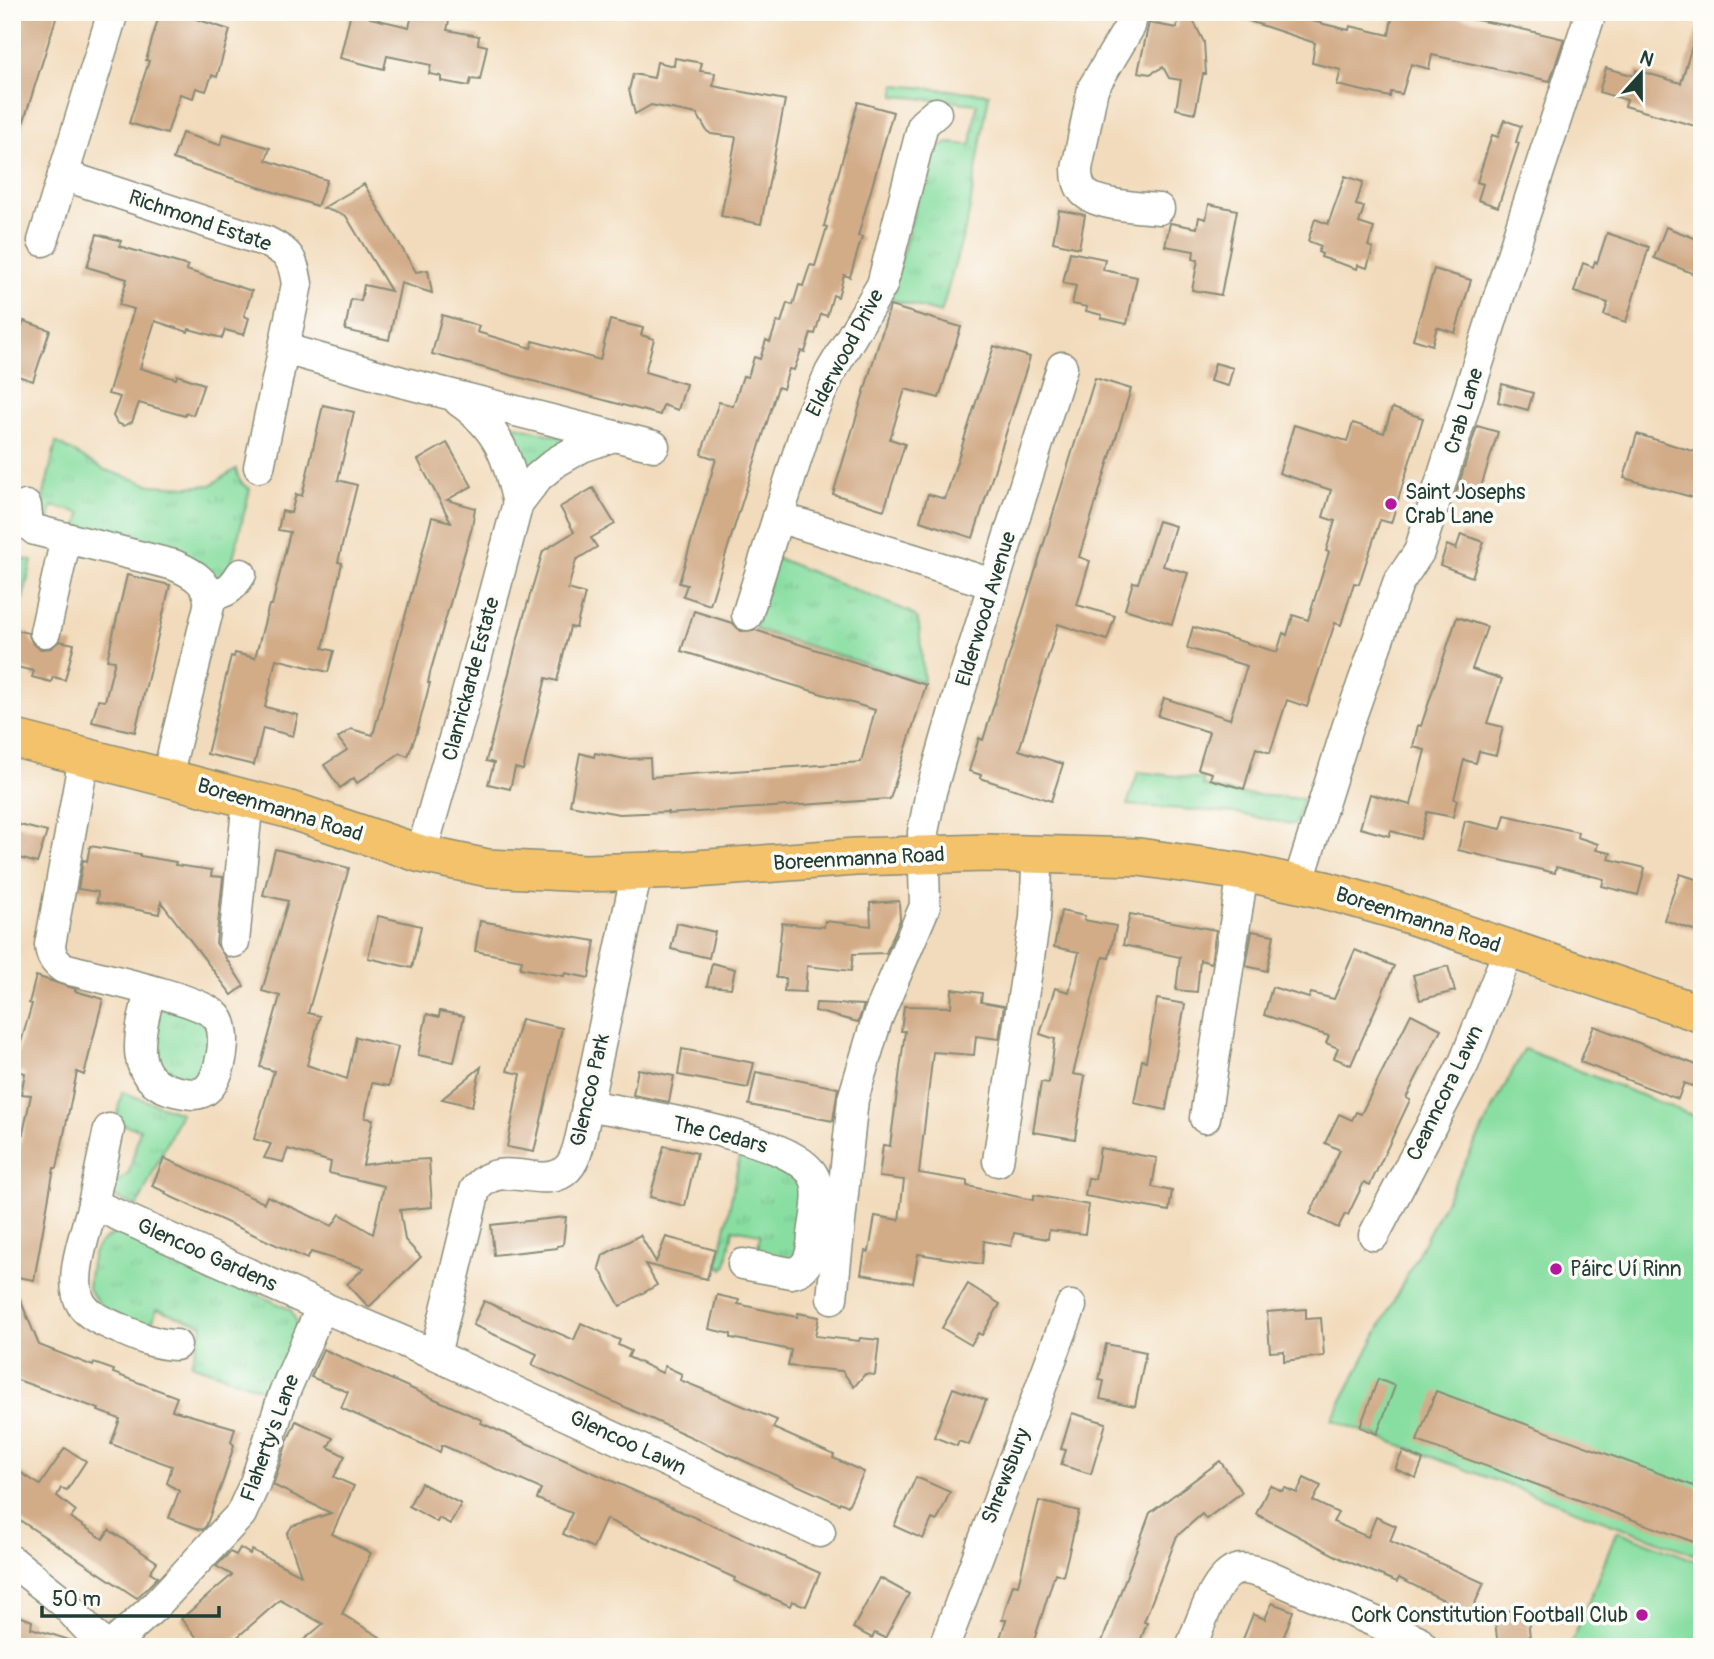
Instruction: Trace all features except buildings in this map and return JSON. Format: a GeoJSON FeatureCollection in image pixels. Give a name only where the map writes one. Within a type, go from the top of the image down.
{"type":"FeatureCollection","features":[{"type":"Feature","properties":{"kind":"main road","name":"Boreenmanna Road"},"geometry":{"type":"LineString","coordinates":[[12,738],[248,798],[421,854],[488,868],[575,873],[636,871],[924,853],[1139,857],[1243,872],[1395,910],[1702,1014]]}},
{"type":"Feature","properties":{"kind":"street"},"geometry":{"type":"LineString","coordinates":[[43,241],[113,12]]}},
{"type":"Feature","properties":{"kind":"street"},"geometry":{"type":"LineString","coordinates":[[1133,12],[1130,26],[1093,88],[1077,169],[1078,179],[1086,194],[1099,200],[1159,209]]}},
{"type":"Feature","properties":{"kind":"street","name":"Crab Lane"},"geometry":{"type":"LineString","coordinates":[[1298,884],[1348,725],[1398,583],[1419,552],[1520,227],[1591,12]]}},
{"type":"Feature","properties":{"kind":"street","name":"Elderwood Drive"},"geometry":{"type":"LineString","coordinates":[[747,615],[808,419],[822,388],[882,285],[923,124],[936,113]]}},
{"type":"Feature","properties":{"kind":"street","name":"Richmond Estate"},"geometry":{"type":"LineString","coordinates":[[63,175],[268,242],[285,251],[294,265],[297,284],[258,467]]}},
{"type":"Feature","properties":{"kind":"street","name":"Clanrickarde Estate"},"geometry":{"type":"LineString","coordinates":[[285,349],[451,395],[654,446]]}},
{"type":"Feature","properties":{"kind":"street","name":"Elderwood Avenue"},"geometry":{"type":"LineString","coordinates":[[832,1298],[853,1099],[877,1020],[923,912],[926,901],[924,826],[931,792],[1062,367]]}},
{"type":"Feature","properties":{"kind":"street","name":"Clanrickarde Estate"},"geometry":{"type":"LineString","coordinates":[[451,395],[470,408],[494,432],[508,461],[518,503]]}},
{"type":"Feature","properties":{"kind":"street","name":"Clanrickarde Estate"},"geometry":{"type":"LineString","coordinates":[[421,854],[518,503],[538,477],[555,462],[582,447],[614,436]]}},
{"type":"Feature","properties":{"kind":"street"},"geometry":{"type":"LineString","coordinates":[[26,506],[28,524],[35,530],[174,565],[189,571],[201,581],[210,596],[167,777]]}},
{"type":"Feature","properties":{"kind":"street"},"geometry":{"type":"LineString","coordinates":[[778,517],[993,584]]}},
{"type":"Feature","properties":{"kind":"street"},"geometry":{"type":"LineString","coordinates":[[45,632],[66,538]]}},
{"type":"Feature","properties":{"kind":"street"},"geometry":{"type":"LineString","coordinates":[[210,596],[225,593],[241,573]]}},
{"type":"Feature","properties":{"kind":"street"},"geometry":{"type":"LineString","coordinates":[[84,757],[50,945],[51,953],[54,961],[63,968],[150,991]]}},
{"type":"Feature","properties":{"kind":"street"},"geometry":{"type":"LineString","coordinates":[[234,942],[248,798]]}},
{"type":"Feature","properties":{"kind":"street"},"geometry":{"type":"LineString","coordinates":[[998,1161],[1035,918],[1035,854]]}},
{"type":"Feature","properties":{"kind":"street","name":"Glencoo Park"},"geometry":{"type":"LineString","coordinates":[[435,1355],[475,1190],[482,1181],[497,1174],[543,1177],[557,1175],[567,1170],[573,1160],[636,871]]}},
{"type":"Feature","properties":{"kind":"street"},"geometry":{"type":"LineString","coordinates":[[1205,1118],[1243,872]]}},
{"type":"Feature","properties":{"kind":"street","name":"Ceanncora Lawn"},"geometry":{"type":"LineString","coordinates":[[1374,1234],[1464,1063],[1509,949]]}},
{"type":"Feature","properties":{"kind":"street","name":"The Cedars"},"geometry":{"type":"LineString","coordinates":[[587,1105],[740,1136],[781,1151],[810,1170],[817,1185],[817,1195],[812,1248],[808,1262],[798,1272],[791,1273],[743,1265]]}},
{"type":"Feature","properties":{"kind":"street"},"geometry":{"type":"LineString","coordinates":[[109,1129],[76,1277],[77,1295],[83,1306],[96,1318],[162,1345],[176,1345]]}},
{"type":"Feature","properties":{"kind":"street","name":"Glencoo Gardens"},"geometry":{"type":"LineString","coordinates":[[93,1204],[322,1307]]}},
{"type":"Feature","properties":{"kind":"street","name":"Shrewsbury"},"geometry":{"type":"LineString","coordinates":[[944,1647],[1071,1306]]}},
{"type":"Feature","properties":{"kind":"street"},"geometry":{"type":"LineString","coordinates":[[322,1307],[435,1355]]}},
{"type":"Feature","properties":{"kind":"street","name":"Flaherty's Lane"},"geometry":{"type":"LineString","coordinates":[[110,1647],[154,1607],[241,1514],[255,1483],[284,1393],[322,1307]]}},
{"type":"Feature","properties":{"kind":"street","name":"Glencoo Lawn"},"geometry":{"type":"LineString","coordinates":[[435,1355],[820,1532]]}},
{"type":"Feature","properties":{"kind":"street"},"geometry":{"type":"LineString","coordinates":[[12,1561],[61,1600],[105,1647]]}},
{"type":"Feature","properties":{"kind":"street"},"geometry":{"type":"LineString","coordinates":[[1191,1647],[1211,1597],[1224,1577],[1241,1568],[1265,1573],[1417,1640],[1423,1647]]}},
{"type":"Feature","properties":{"kind":"green space"},"geometry":{"type":"Polygon","coordinates":[[[895,85],[989,94],[968,218],[941,313],[890,299],[930,153],[948,143],[971,145],[977,104],[895,96],[895,85]]]}},
{"type":"Feature","properties":{"kind":"green space"},"geometry":{"type":"Polygon","coordinates":[[[506,423],[568,440],[527,477],[505,428],[506,423]]]}},
{"type":"Feature","properties":{"kind":"green space"},"geometry":{"type":"Polygon","coordinates":[[[56,442],[105,470],[151,485],[211,485],[236,469],[240,481],[250,489],[231,566],[219,581],[77,531],[81,513],[52,506],[48,523],[40,512],[56,442]]]}},
{"type":"Feature","properties":{"kind":"green space"},"geometry":{"type":"Polygon","coordinates":[[[12,556],[32,561],[18,619],[12,618],[12,556]]]}},
{"type":"Feature","properties":{"kind":"green space"},"geometry":{"type":"Polygon","coordinates":[[[777,558],[910,612],[917,618],[919,626],[924,682],[755,629],[777,558]]]}},
{"type":"Feature","properties":{"kind":"green space"},"geometry":{"type":"Polygon","coordinates":[[[1138,772],[1203,779],[1203,786],[1234,793],[1303,799],[1296,824],[1234,813],[1127,805],[1138,772]]]}},
{"type":"Feature","properties":{"kind":"green space"},"geometry":{"type":"Polygon","coordinates":[[[155,1007],[194,1015],[208,1028],[209,1057],[202,1072],[188,1082],[178,1082],[149,1062],[155,1007]]]}},
{"type":"Feature","properties":{"kind":"green space","name":"Páirc Uí Rinn"},"geometry":{"type":"Polygon","coordinates":[[[1524,1049],[1699,1118],[1702,1112],[1702,1557],[1332,1420],[1524,1049]]]}},
{"type":"Feature","properties":{"kind":"green space"},"geometry":{"type":"Polygon","coordinates":[[[122,1092],[181,1113],[137,1207],[105,1192],[129,1173],[140,1129],[115,1123],[122,1092]]]}},
{"type":"Feature","properties":{"kind":"green space"},"geometry":{"type":"Polygon","coordinates":[[[741,1150],[784,1163],[805,1187],[799,1250],[791,1260],[757,1256],[760,1234],[733,1229],[726,1265],[723,1269],[718,1264],[741,1150]]]}},
{"type":"Feature","properties":{"kind":"green space"},"geometry":{"type":"Polygon","coordinates":[[[114,1234],[131,1235],[291,1310],[296,1321],[296,1332],[276,1394],[191,1364],[203,1325],[157,1309],[150,1329],[108,1315],[88,1289],[95,1250],[114,1234]]]}},
{"type":"Feature","properties":{"kind":"green space","name":"Cork Constitution Football Club"},"geometry":{"type":"Polygon","coordinates":[[[1617,1531],[1702,1563],[1702,1647],[1570,1647],[1617,1531]]]}},
{"type":"Feature","properties":{"kind":"place","name":"Saint Josephs Crab Lane"},"geometry":{"type":"Point","coordinates":[1391,504]}},
{"type":"Feature","properties":{"kind":"place","name":"Páirc Uí Rinn"},"geometry":{"type":"Point","coordinates":[1556,1269]}},
{"type":"Feature","properties":{"kind":"place","name":"Cork Constitution Football Club"},"geometry":{"type":"Point","coordinates":[1642,1615]}}]}
